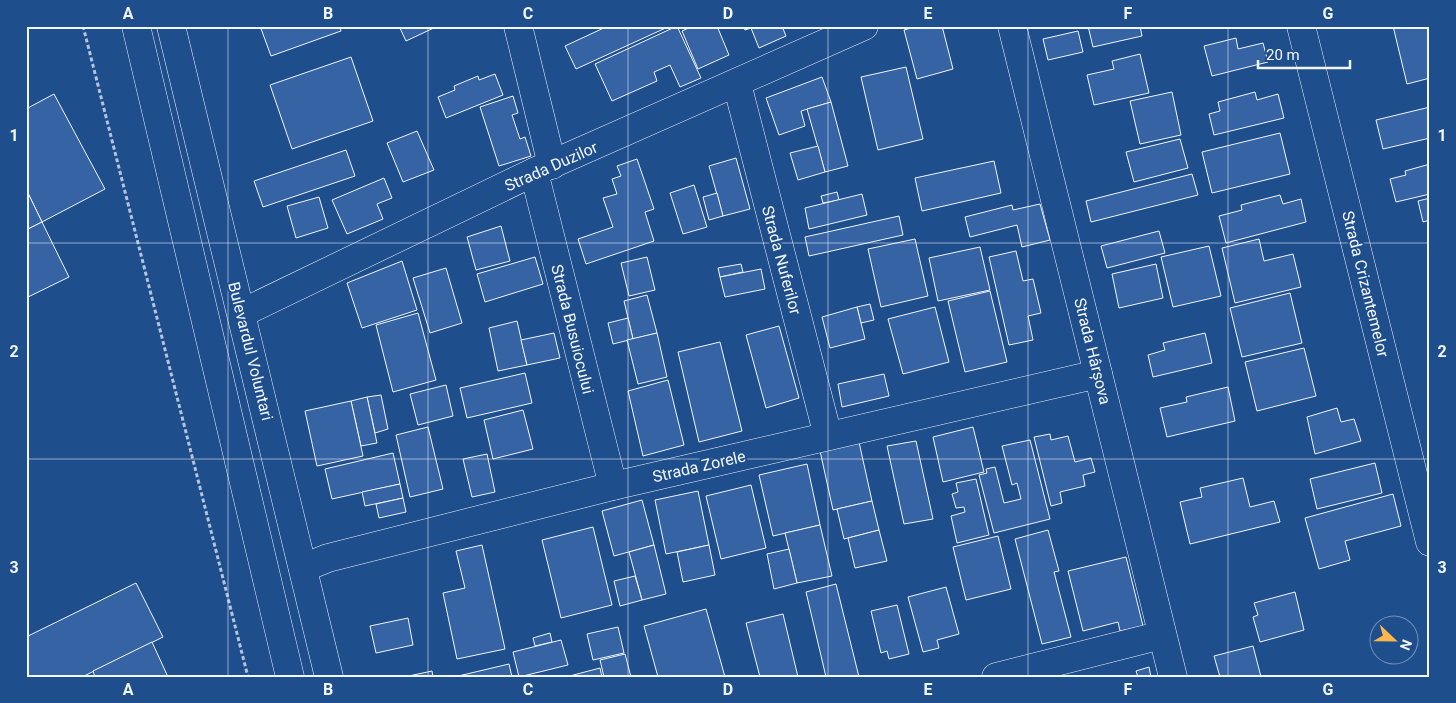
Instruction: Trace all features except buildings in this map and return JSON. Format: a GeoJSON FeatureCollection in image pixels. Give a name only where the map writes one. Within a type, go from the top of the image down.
{"type":"FeatureCollection","features":[{"type":"Feature","properties":{"kind":"main road"},"geometry":{"type":"LineString","coordinates":[[136,26],[290,677]]}},
{"type":"Feature","properties":{"kind":"main road","name":"Bulevardul Voluntari"},"geometry":{"type":"LineString","coordinates":[[171,26],[329,677]]}},
{"type":"Feature","properties":{"kind":"main road","name":"Strada Busuiocului"},"geometry":{"type":"LineString","coordinates":[[518,26],[543,168],[613,486]]}},
{"type":"Feature","properties":{"kind":"main road","name":"Strada Duzilor"},"geometry":{"type":"LineString","coordinates":[[242,313],[543,168],[737,84],[864,26]]}},
{"type":"Feature","properties":{"kind":"main road","name":"Strada Hârșova"},"geometry":{"type":"LineString","coordinates":[[1012,26],[1173,677]]}},
{"type":"Feature","properties":{"kind":"main road","name":"Strada Crizantemelor"},"geometry":{"type":"LineString","coordinates":[[1302,26],[1430,542]]}},
{"type":"Feature","properties":{"kind":"main road","name":"Strada Nuferilor"},"geometry":{"type":"LineString","coordinates":[[737,84],[828,436]]}},
{"type":"Feature","properties":{"kind":"main road","name":"Strada Zorele"},"geometry":{"type":"LineString","coordinates":[[303,568],[328,558],[613,486],[1098,374]]}},
{"type":"Feature","properties":{"kind":"main road"},"geometry":{"type":"LineString","coordinates":[[996,677],[1162,635]]}},
{"type":"Feature","properties":{"kind":"path"},"geometry":{"type":"LineString","coordinates":[[83,26],[248,677]]}}]}
